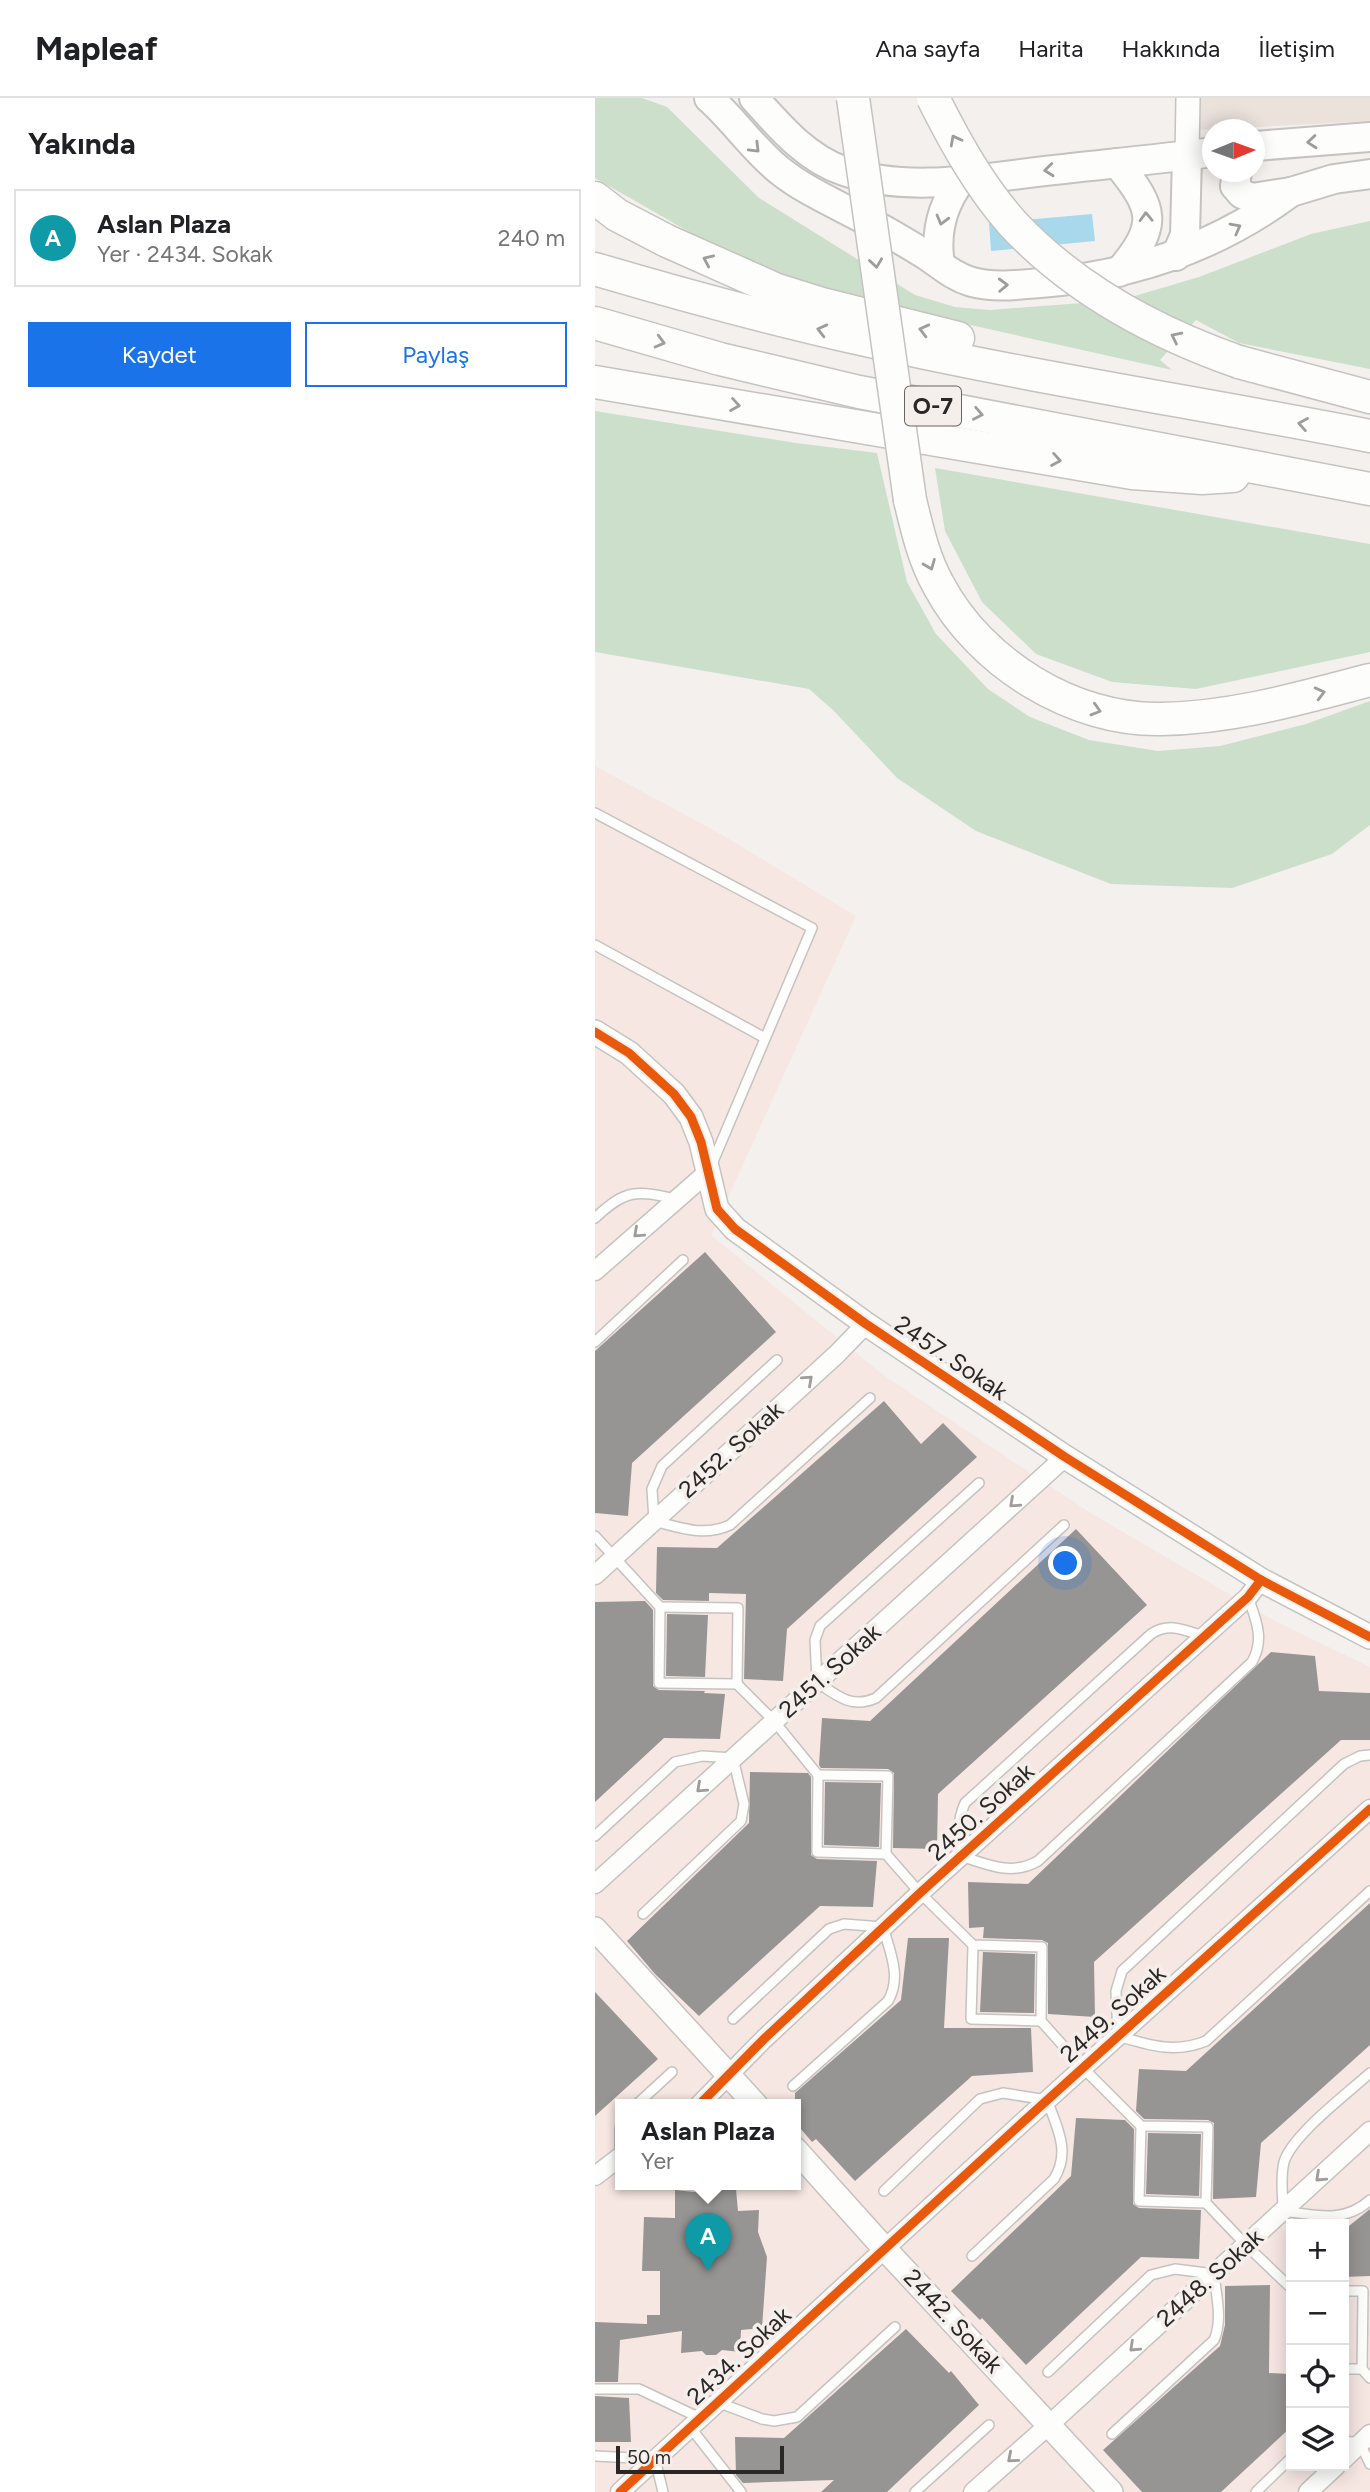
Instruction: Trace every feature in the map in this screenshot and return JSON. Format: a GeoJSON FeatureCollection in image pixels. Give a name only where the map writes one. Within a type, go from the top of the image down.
{"type":"FeatureCollection","features":[{"type":"Feature","properties":{"kind":"highway"},"geometry":{"type":"LineString","coordinates":[[853,98],[910,500],[938,585],[971,631],[1015,670],[1045,690],[1076,704],[1125,717],[1159,719],[1244,712],[1370,680]]}},
{"type":"Feature","properties":{"kind":"highway"},"geometry":{"type":"LineString","coordinates":[[933,98],[963,155],[1013,223],[1041,249],[1104,298],[1143,322],[1185,342],[1239,362],[1370,397]]}},
{"type":"Feature","properties":{"kind":"highway"},"geometry":{"type":"LineString","coordinates":[[595,198],[617,215],[667,241],[777,290],[965,340],[1025,359],[1080,383]]}},
{"type":"Feature","properties":{"kind":"highway","name":"O-7"},"geometry":{"type":"LineString","coordinates":[[595,269],[862,340],[1370,436]]}},
{"type":"Feature","properties":{"kind":"highway","name":"O-7"},"geometry":{"type":"LineString","coordinates":[[595,323],[720,359],[859,392],[1370,489]]}},
{"type":"Feature","properties":{"kind":"highway"},"geometry":{"type":"LineString","coordinates":[[595,383],[1132,473],[1202,478],[1275,472]]}},
{"type":"Feature","properties":{"kind":"main road"},"geometry":{"type":"LineString","coordinates":[[709,98],[781,172],[810,191],[905,242],[960,277],[991,286],[1083,280],[1176,256],[1206,244],[1258,216],[1291,192]]}},
{"type":"Feature","properties":{"kind":"main road"},"geometry":{"type":"LineString","coordinates":[[754,98],[777,125],[821,160],[843,171],[887,181],[961,180],[1200,154],[1185,234],[1176,256]]}},
{"type":"Feature","properties":{"kind":"main road"},"geometry":{"type":"LineString","coordinates":[[1265,145],[1370,137]]}},
{"type":"Feature","properties":{"kind":"main road"},"geometry":{"type":"LineString","coordinates":[[1117,163],[1145,201],[1148,218],[1145,237],[1119,272]]}},
{"type":"Feature","properties":{"kind":"main road"},"geometry":{"type":"LineString","coordinates":[[1236,182],[1235,186],[1242,194],[1252,198],[1291,192],[1334,179],[1370,174]]}},
{"type":"Feature","properties":{"kind":"main road"},"geometry":{"type":"LineString","coordinates":[[940,264],[937,244],[940,228],[951,193],[961,180]]}},
{"type":"Feature","properties":{"kind":"street"},"geometry":{"type":"LineString","coordinates":[[1188,98],[1200,154]]}},
{"type":"Feature","properties":{"kind":"street","name":"2457. Sokak"},"geometry":{"type":"LineString","coordinates":[[595,1032],[629,1053],[674,1094],[691,1117],[701,1142],[717,1209],[735,1229],[866,1324],[1065,1457],[1255,1589],[1370,1637]]}},
{"type":"Feature","properties":{"kind":"street"},"geometry":{"type":"LineString","coordinates":[[595,1271],[708,1172]]}},
{"type":"Feature","properties":{"kind":"street","name":"2452. Sokak"},"geometry":{"type":"LineString","coordinates":[[595,1575],[837,1354],[866,1324]]}},
{"type":"Feature","properties":{"kind":"street","name":"2451. Sokak"},"geometry":{"type":"LineString","coordinates":[[595,1884],[1065,1457]]}},
{"type":"Feature","properties":{"kind":"street","name":"2450. Sokak"},"geometry":{"type":"LineString","coordinates":[[704,2099],[728,2073],[883,1927],[1255,1589]]}},
{"type":"Feature","properties":{"kind":"street","name":"2449. Sokak"},"geometry":{"type":"LineString","coordinates":[[884,2248],[1370,1809]]}},
{"type":"Feature","properties":{"kind":"street"},"geometry":{"type":"LineString","coordinates":[[595,1929],[751,2099]]}},
{"type":"Feature","properties":{"kind":"street","name":"2448. Sokak"},"geometry":{"type":"LineString","coordinates":[[973,2492],[1051,2424],[1370,2131]]}},
{"type":"Feature","properties":{"kind":"street","name":"2442. Sokak"},"geometry":{"type":"LineString","coordinates":[[801,2155],[1111,2492]]}},
{"type":"Feature","properties":{"kind":"street"},"geometry":{"type":"LineString","coordinates":[[595,2176],[615,2161]]}},
{"type":"Feature","properties":{"kind":"street","name":"2434. Sokak"},"geometry":{"type":"LineString","coordinates":[[620,2492],[884,2248]]}},
{"type":"Feature","properties":{"kind":"street"},"geometry":{"type":"LineString","coordinates":[[1308,2492],[1331,2471]]}},
{"type":"Feature","properties":{"kind":"lane"},"geometry":{"type":"LineString","coordinates":[[595,813],[812,928],[708,1172]]}},
{"type":"Feature","properties":{"kind":"lane"},"geometry":{"type":"LineString","coordinates":[[595,945],[765,1038]]}},
{"type":"Feature","properties":{"kind":"lane"},"geometry":{"type":"LineString","coordinates":[[595,1218],[615,1199],[625,1196],[645,1194],[677,1200]]}},
{"type":"Feature","properties":{"kind":"lane"},"geometry":{"type":"LineString","coordinates":[[595,1342],[683,1260]]}},
{"type":"Feature","properties":{"kind":"lane"},"geometry":{"type":"LineString","coordinates":[[777,1360],[661,1466],[652,1489],[654,1521],[701,1532],[730,1525],[870,1398]]}},
{"type":"Feature","properties":{"kind":"lane"},"geometry":{"type":"LineString","coordinates":[[979,1483],[820,1626],[815,1640],[817,1682],[840,1699],[860,1703],[876,1698],[1064,1525]]}},
{"type":"Feature","properties":{"kind":"lane"},"geometry":{"type":"LineString","coordinates":[[595,1536],[660,1607],[659,1683],[737,1684],[774,1721],[818,1775],[817,1852],[886,1854]]}},
{"type":"Feature","properties":{"kind":"lane"},"geometry":{"type":"LineString","coordinates":[[1205,1637],[1172,1627],[1151,1634],[965,1803],[958,1830],[961,1856],[1010,1870],[1038,1861],[1252,1662],[1257,1654],[1260,1637],[1255,1589]]}},
{"type":"Feature","properties":{"kind":"lane"},"geometry":{"type":"LineString","coordinates":[[660,1607],[738,1608],[737,1684]]}},
{"type":"Feature","properties":{"kind":"lane"},"geometry":{"type":"LineString","coordinates":[[1370,1755],[1360,1756],[1344,1764],[1122,1971],[1115,2001],[1118,2036],[1157,2048],[1171,2049],[1185,2048],[1206,2041],[1370,1891]]}},
{"type":"Feature","properties":{"kind":"lane"},"geometry":{"type":"LineString","coordinates":[[595,1836],[675,1762],[702,1756],[733,1758],[744,1804],[741,1821],[643,1914]]}},
{"type":"Feature","properties":{"kind":"lane"},"geometry":{"type":"LineString","coordinates":[[818,1775],[888,1776],[886,1854],[920,1893],[973,1945],[1042,1947],[1041,2021],[1141,2126],[1208,2127],[1206,2203]]}},
{"type":"Feature","properties":{"kind":"lane"},"geometry":{"type":"LineString","coordinates":[[733,2019],[829,1929],[844,1924],[883,1927],[895,1966],[895,1978],[888,2001],[793,2086]]}},
{"type":"Feature","properties":{"kind":"lane"},"geometry":{"type":"LineString","coordinates":[[973,1945],[971,2019],[1041,2021]]}},
{"type":"Feature","properties":{"kind":"lane"},"geometry":{"type":"LineString","coordinates":[[643,2099],[672,2072]]}},
{"type":"Feature","properties":{"kind":"lane"},"geometry":{"type":"LineString","coordinates":[[1370,2073],[1293,2143],[1283,2171],[1283,2211],[1333,2217],[1352,2213],[1370,2200]]}},
{"type":"Feature","properties":{"kind":"lane"},"geometry":{"type":"LineString","coordinates":[[884,2191],[980,2099],[1003,2093],[1047,2100],[1062,2143],[1063,2155],[1058,2173],[972,2256]]}},
{"type":"Feature","properties":{"kind":"lane"},"geometry":{"type":"LineString","coordinates":[[1141,2126],[1139,2201],[1206,2203],[1286,2283]]}},
{"type":"Feature","properties":{"kind":"lane"},"geometry":{"type":"LineString","coordinates":[[1048,2372],[1151,2275],[1175,2269],[1214,2274],[1219,2318],[1214,2340],[1112,2434]]}},
{"type":"Feature","properties":{"kind":"lane"},"geometry":{"type":"LineString","coordinates":[[1349,2291],[1363,2291],[1362,2369],[1370,2378]]}},
{"type":"Feature","properties":{"kind":"lane"},"geometry":{"type":"LineString","coordinates":[[717,2402],[762,2419],[774,2421],[797,2417],[895,2327]]}},
{"type":"Feature","properties":{"kind":"lane"},"geometry":{"type":"LineString","coordinates":[[1349,2369],[1362,2369]]}},
{"type":"Feature","properties":{"kind":"lane"},"geometry":{"type":"LineString","coordinates":[[595,2389],[639,2389],[695,2422],[741,2492]]}},
{"type":"Feature","properties":{"kind":"lane"},"geometry":{"type":"LineString","coordinates":[[915,2492],[989,2425]]}},
{"type":"Feature","properties":{"kind":"lane"},"geometry":{"type":"LineString","coordinates":[[1358,2440],[1370,2464]]}},
{"type":"Feature","properties":{"kind":"lane"},"geometry":{"type":"LineString","coordinates":[[595,2456],[655,2459],[663,2492]]}},
{"type":"Feature","properties":{"kind":"lane"},"geometry":{"type":"LineString","coordinates":[[1256,2492],[1286,2463]]}},
{"type":"Feature","properties":{"kind":"shaded area"},"geometry":{"type":"Polygon","coordinates":[[[1198,98],[1370,98],[1370,121],[1265,126],[1265,119],[1202,119],[1202,130],[1198,130],[1198,98]]]}},
{"type":"Feature","properties":{"kind":"shaded area"},"geometry":{"type":"Polygon","coordinates":[[[595,766],[724,836],[856,916],[711,1235],[882,1374],[1089,1512],[1275,1621],[1370,1667],[1370,2492],[595,2492],[595,766]]]}},
{"type":"Feature","properties":{"kind":"green space"},"geometry":{"type":"Polygon","coordinates":[[[595,98],[642,98],[667,107],[759,198],[915,295],[955,307],[990,310],[1121,300],[1199,277],[1311,234],[1370,221],[1370,369],[1239,343],[1196,320],[1160,360],[1172,370],[812,286],[705,241],[595,178],[595,98]]]}},
{"type":"Feature","properties":{"kind":"green space"},"geometry":{"type":"Polygon","coordinates":[[[595,411],[877,453],[907,582],[936,634],[988,689],[1030,717],[1089,740],[1158,751],[1220,746],[1306,724],[1370,701],[1370,825],[1332,854],[1232,888],[1111,884],[976,831],[897,778],[834,711],[809,689],[595,652],[595,411]]]}},
{"type":"Feature","properties":{"kind":"green space"},"geometry":{"type":"Polygon","coordinates":[[[935,468],[1370,544],[1370,652],[1196,689],[1112,682],[1036,654],[982,602],[945,531],[935,468]]]}},
{"type":"Feature","properties":{"kind":"water"},"geometry":{"type":"Polygon","coordinates":[[[1092,214],[1095,241],[991,251],[989,223],[1092,214]]]}},
{"type":"Feature","properties":{"kind":"building"},"geometry":{"type":"Polygon","coordinates":[[[705,1252],[776,1332],[632,1463],[628,1516],[595,1513],[595,1351],[705,1252]]]}},
{"type":"Feature","properties":{"kind":"building"},"geometry":{"type":"Polygon","coordinates":[[[884,1401],[921,1444],[943,1423],[977,1457],[787,1629],[783,1681],[744,1679],[746,1594],[709,1593],[709,1601],[663,1600],[656,1593],[657,1547],[717,1548],[884,1401]]]}},
{"type":"Feature","properties":{"kind":"building"},"geometry":{"type":"Polygon","coordinates":[[[1076,1529],[1147,1605],[938,1794],[937,1849],[893,1848],[894,1773],[888,1769],[821,1768],[822,1718],[870,1721],[1076,1529]]]}},
{"type":"Feature","properties":{"kind":"building"},"geometry":{"type":"Polygon","coordinates":[[[645,1601],[653,1610],[653,1686],[659,1690],[725,1694],[720,1739],[664,1738],[595,1802],[595,1602],[645,1601]]]}},
{"type":"Feature","properties":{"kind":"building"},"geometry":{"type":"Polygon","coordinates":[[[667,1614],[708,1615],[705,1677],[666,1676],[667,1614]]]}},
{"type":"Feature","properties":{"kind":"building"},"geometry":{"type":"Polygon","coordinates":[[[1271,1652],[1315,1656],[1319,1691],[1370,1693],[1370,1740],[1341,1740],[1094,1962],[1095,2017],[1048,2014],[1048,1943],[1042,1940],[983,1938],[984,1927],[969,1928],[968,1882],[1028,1884],[1271,1652]]]}},
{"type":"Feature","properties":{"kind":"building"},"geometry":{"type":"Polygon","coordinates":[[[750,1772],[808,1773],[811,1777],[811,1855],[817,1859],[877,1861],[873,1907],[820,1906],[699,2016],[655,1974],[627,1941],[749,1823],[750,1772]]]}},
{"type":"Feature","properties":{"kind":"building"},"geometry":{"type":"Polygon","coordinates":[[[825,1782],[881,1783],[879,1847],[824,1845],[825,1782]]]}},
{"type":"Feature","properties":{"kind":"building"},"geometry":{"type":"Polygon","coordinates":[[[1370,1903],[1370,2045],[1261,2143],[1256,2197],[1213,2199],[1214,2123],[1208,2120],[1144,2119],[1136,2111],[1139,2069],[1186,2071],[1370,1903]]]}},
{"type":"Feature","properties":{"kind":"building"},"geometry":{"type":"Polygon","coordinates":[[[908,1938],[949,1938],[944,2028],[1031,2028],[1033,2072],[972,2076],[855,2181],[816,2139],[812,2142],[801,2129],[801,2099],[795,2099],[795,2093],[901,2000],[908,1938]]]}},
{"type":"Feature","properties":{"kind":"building"},"geometry":{"type":"Polygon","coordinates":[[[983,1952],[1035,1954],[1034,2013],[980,2012],[983,1952]]]}},
{"type":"Feature","properties":{"kind":"building"},"geometry":{"type":"Polygon","coordinates":[[[595,1992],[658,2059],[595,2116],[595,1992]]]}},
{"type":"Feature","properties":{"kind":"building"},"geometry":{"type":"Polygon","coordinates":[[[1076,2118],[1125,2120],[1134,2129],[1133,2204],[1139,2208],[1201,2210],[1199,2259],[1141,2257],[1026,2365],[982,2318],[980,2320],[951,2291],[1071,2176],[1076,2118]]]}},
{"type":"Feature","properties":{"kind":"building"},"geometry":{"type":"Polygon","coordinates":[[[1148,2133],[1201,2134],[1199,2196],[1146,2194],[1148,2133]]]}},
{"type":"Feature","properties":{"kind":"building"},"geometry":{"type":"Polygon","coordinates":[[[675,2190],[736,2190],[738,2211],[759,2210],[758,2232],[767,2257],[762,2328],[741,2330],[740,2352],[722,2350],[716,2355],[706,2355],[702,2351],[681,2353],[682,2331],[620,2340],[618,2382],[595,2382],[595,2322],[647,2324],[647,2315],[660,2315],[660,2271],[642,2271],[644,2217],[675,2218],[675,2190]]]}},
{"type":"Feature","properties":{"kind":"building"},"geometry":{"type":"Polygon","coordinates":[[[1370,2209],[1370,2276],[1349,2277],[1349,2226],[1370,2209]]]}},
{"type":"Feature","properties":{"kind":"building"},"geometry":{"type":"Polygon","coordinates":[[[1270,2285],[1269,2373],[1286,2374],[1286,2432],[1221,2492],[1142,2492],[1103,2450],[1220,2346],[1225,2325],[1225,2286],[1270,2285]]]}},
{"type":"Feature","properties":{"kind":"building"},"geometry":{"type":"Polygon","coordinates":[[[906,2329],[949,2373],[951,2371],[979,2405],[887,2492],[821,2492],[834,2480],[743,2483],[736,2475],[735,2437],[784,2438],[906,2329]]]}},
{"type":"Feature","properties":{"kind":"building"},"geometry":{"type":"Polygon","coordinates":[[[595,2396],[629,2398],[631,2442],[595,2442],[595,2396]]]}},
{"type":"Feature","properties":{"kind":"cycle path"},"geometry":{"type":"LineString","coordinates":[[595,1032],[629,1053],[674,1094],[691,1117],[701,1142],[717,1209],[735,1229],[866,1324],[1065,1457],[1261,1580],[1370,1637]]}},
{"type":"Feature","properties":{"kind":"cycle path"},"geometry":{"type":"LineString","coordinates":[[705,2099],[764,2039],[920,1893],[1248,1597],[1261,1580]]}},
{"type":"Feature","properties":{"kind":"cycle path"},"geometry":{"type":"LineString","coordinates":[[620,2492],[1024,2121],[1370,1809]]}},
{"type":"Feature","properties":{"kind":"place","name":"Aslan Plaza"},"geometry":{"type":"Point","coordinates":[708,2271]}}]}
